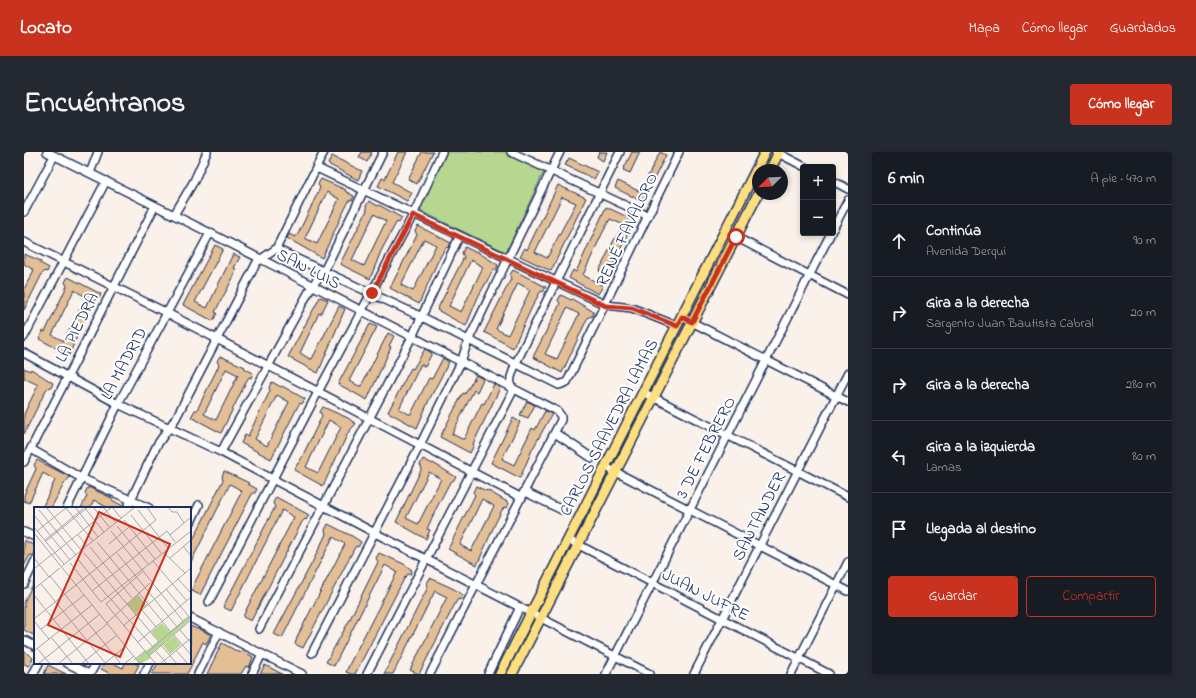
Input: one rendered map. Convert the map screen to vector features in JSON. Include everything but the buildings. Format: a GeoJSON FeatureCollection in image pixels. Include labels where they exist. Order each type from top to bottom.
{"type":"FeatureCollection","features":[{"type":"Feature","properties":{"kind":"main road","name":"CARLOS SAAVEDRA LAMAS"},"geometry":{"type":"LineString","coordinates":[[500,674],[765,152]]}},
{"type":"Feature","properties":{"kind":"main road"},"geometry":{"type":"LineString","coordinates":[[773,164],[778,152]]}},
{"type":"Feature","properties":{"kind":"main road"},"geometry":{"type":"LineString","coordinates":[[512,674],[755,200]]}},
{"type":"Feature","properties":{"kind":"street","name":"SAN LUIS"},"geometry":{"type":"LineString","coordinates":[[47,152],[210,233],[558,411],[561,416],[561,420],[555,433]]}},
{"type":"Feature","properties":{"kind":"street"},"geometry":{"type":"LineString","coordinates":[[90,173],[98,152]]}},
{"type":"Feature","properties":{"kind":"street"},"geometry":{"type":"LineString","coordinates":[[174,215],[194,181],[207,152]]}},
{"type":"Feature","properties":{"kind":"street"},"geometry":{"type":"LineString","coordinates":[[128,507],[157,445],[176,418],[256,262],[276,249],[324,152]]}},
{"type":"Feature","properties":{"kind":"street"},"geometry":{"type":"LineString","coordinates":[[221,452],[312,286],[324,271],[383,152]]}},
{"type":"Feature","properties":{"kind":"street"},"geometry":{"type":"LineString","coordinates":[[209,602],[318,392],[413,215],[442,152]]}},
{"type":"Feature","properties":{"kind":"street"},"geometry":{"type":"LineString","coordinates":[[511,152],[648,216]]}},
{"type":"Feature","properties":{"kind":"street"},"geometry":{"type":"LineString","coordinates":[[312,653],[420,445],[461,362],[468,341],[560,152]]}},
{"type":"Feature","properties":{"kind":"street"},"geometry":{"type":"LineString","coordinates":[[367,674],[471,472],[512,388],[511,377],[515,365],[620,152]]}},
{"type":"Feature","properties":{"kind":"street","name":"RENÉ FAVALORO"},"geometry":{"type":"LineString","coordinates":[[515,365],[559,385],[567,382],[606,306],[678,152]]}},
{"type":"Feature","properties":{"kind":"street"},"geometry":{"type":"LineString","coordinates":[[778,152],[800,164]]}},
{"type":"Feature","properties":{"kind":"street"},"geometry":{"type":"LineString","coordinates":[[24,212],[54,156]]}},
{"type":"Feature","properties":{"kind":"street"},"geometry":{"type":"LineString","coordinates":[[317,168],[364,192],[606,306],[632,308],[677,326]]}},
{"type":"Feature","properties":{"kind":"street"},"geometry":{"type":"LineString","coordinates":[[24,338],[106,181]]}},
{"type":"Feature","properties":{"kind":"street"},"geometry":{"type":"LineString","coordinates":[[836,183],[848,189]]}},
{"type":"Feature","properties":{"kind":"street"},"geometry":{"type":"LineString","coordinates":[[836,223],[848,200]]}},
{"type":"Feature","properties":{"kind":"street","name":"LA PIEDRA"},"geometry":{"type":"LineString","coordinates":[[24,462],[155,206]]}},
{"type":"Feature","properties":{"kind":"street"},"geometry":{"type":"LineString","coordinates":[[724,231],[848,295]]}},
{"type":"Feature","properties":{"kind":"street","name":"LA MADRID"},"geometry":{"type":"LineString","coordinates":[[67,507],[118,404],[210,233]]}},
{"type":"Feature","properties":{"kind":"street","name":"3 DE FEBRERO"},"geometry":{"type":"LineString","coordinates":[[606,674],[829,236]]}},
{"type":"Feature","properties":{"kind":"street"},"geometry":{"type":"LineString","coordinates":[[259,629],[325,506],[412,337],[459,237]]}},
{"type":"Feature","properties":{"kind":"street"},"geometry":{"type":"LineString","coordinates":[[24,242],[167,313],[471,472],[562,510]]}},
{"type":"Feature","properties":{"kind":"street"},"geometry":{"type":"LineString","coordinates":[[276,249],[422,316],[515,365]]}},
{"type":"Feature","properties":{"kind":"street"},"geometry":{"type":"LineString","coordinates":[[682,317],[848,402]]}},
{"type":"Feature","properties":{"kind":"street"},"geometry":{"type":"LineString","coordinates":[[24,354],[118,404],[221,452],[426,560],[650,674]]}},
{"type":"Feature","properties":{"kind":"street","name":"SANTANDER"},"geometry":{"type":"LineString","coordinates":[[694,674],[848,373]]}},
{"type":"Feature","properties":{"kind":"street"},"geometry":{"type":"LineString","coordinates":[[643,392],[848,498]]}},
{"type":"Feature","properties":{"kind":"street"},"geometry":{"type":"LineString","coordinates":[[430,674],[555,433],[592,458]]}},
{"type":"Feature","properties":{"kind":"street"},"geometry":{"type":"LineString","coordinates":[[31,449],[81,478],[147,507]]}},
{"type":"Feature","properties":{"kind":"street"},"geometry":{"type":"LineString","coordinates":[[606,467],[848,591]]}},
{"type":"Feature","properties":{"kind":"street"},"geometry":{"type":"LineString","coordinates":[[191,522],[199,506]]}},
{"type":"Feature","properties":{"kind":"street"},"geometry":{"type":"LineString","coordinates":[[24,532],[34,537]]}},
{"type":"Feature","properties":{"kind":"street","name":"JUAN JUFRE"},"geometry":{"type":"LineString","coordinates":[[569,540],[829,674]]}},
{"type":"Feature","properties":{"kind":"street"},"geometry":{"type":"LineString","coordinates":[[791,674],[848,562]]}},
{"type":"Feature","properties":{"kind":"street"},"geometry":{"type":"LineString","coordinates":[[24,584],[34,563]]}},
{"type":"Feature","properties":{"kind":"street"},"geometry":{"type":"LineString","coordinates":[[488,674],[520,607]]}},
{"type":"Feature","properties":{"kind":"street"},"geometry":{"type":"LineString","coordinates":[[191,618],[302,674]]}},
{"type":"Feature","properties":{"kind":"street"},"geometry":{"type":"LineString","coordinates":[[198,674],[219,632]]}},
{"type":"Feature","properties":{"kind":"street"},"geometry":{"type":"LineString","coordinates":[[24,640],[34,645]]}},
{"type":"Feature","properties":{"kind":"street"},"geometry":{"type":"LineString","coordinates":[[252,674],[262,654]]}},
{"type":"Feature","properties":{"kind":"street"},"geometry":{"type":"LineString","coordinates":[[33,674],[38,664]]}},
{"type":"Feature","properties":{"kind":"street"},"geometry":{"type":"LineString","coordinates":[[69,664],[89,674],[95,664]]}},
{"type":"Feature","properties":{"kind":"street"},"geometry":{"type":"LineString","coordinates":[[144,674],[149,664]]}},
{"type":"Feature","properties":{"kind":"green space"},"geometry":{"type":"Polygon","coordinates":[[[447,152],[505,152],[544,171],[506,252],[419,210],[447,152]]]}},
{"type":"Feature","properties":{"kind":"route"},"geometry":{"type":"LineString","coordinates":[[372,293],[413,215],[606,306],[619,306],[644,311],[677,326],[682,317],[692,322],[736,237]]}}]}
